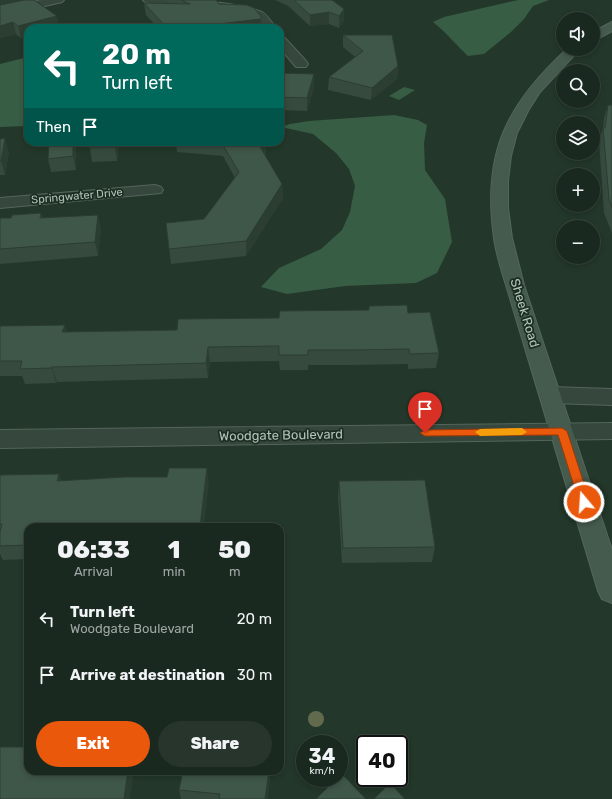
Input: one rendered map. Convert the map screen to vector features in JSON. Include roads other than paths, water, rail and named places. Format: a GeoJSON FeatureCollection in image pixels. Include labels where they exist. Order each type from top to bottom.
{"type":"FeatureCollection","features":[{"type":"Feature","properties":{"kind":"street"},"geometry":{"type":"LineString","coordinates":[[0,12],[58,0]]}},
{"type":"Feature","properties":{"kind":"street"},"geometry":{"type":"LineString","coordinates":[[149,0],[194,1],[232,5],[259,15],[267,24]]}},
{"type":"Feature","properties":{"kind":"street"},"geometry":{"type":"LineString","coordinates":[[600,33],[612,26]]}},
{"type":"Feature","properties":{"kind":"street"},"geometry":{"type":"LineString","coordinates":[[284,45],[301,64]]}},
{"type":"Feature","properties":{"kind":"street","name":"Sheek Road"},"geometry":{"type":"LineString","coordinates":[[566,56],[550,71],[533,91],[514,120],[504,148],[498,176],[499,204],[503,239],[515,285],[612,591]]}},
{"type":"Feature","properties":{"kind":"street","name":"Springwater Drive"},"geometry":{"type":"LineString","coordinates":[[0,203],[155,190]]}},
{"type":"Feature","properties":{"kind":"street"},"geometry":{"type":"LineString","coordinates":[[551,395],[612,397]]}},
{"type":"Feature","properties":{"kind":"street","name":"Woodgate Boulevard"},"geometry":{"type":"LineString","coordinates":[[0,440],[612,431]]}}]}
